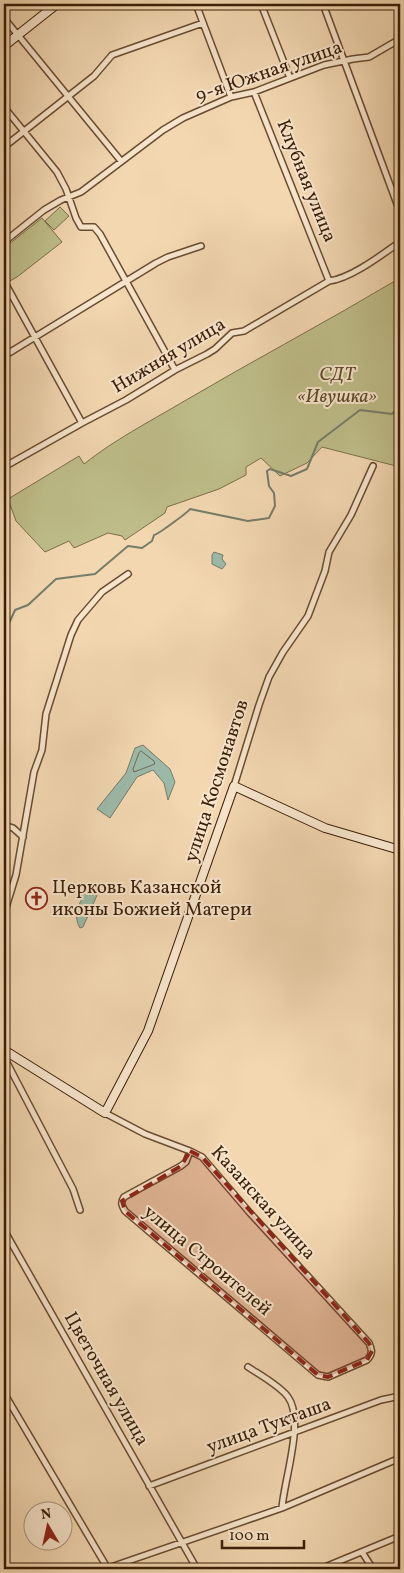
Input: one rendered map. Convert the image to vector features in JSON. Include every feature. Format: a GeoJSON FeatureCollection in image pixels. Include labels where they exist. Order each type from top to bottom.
{"type":"FeatureCollection","features":[{"type":"Feature","properties":{"kind":"street"},"geometry":{"type":"LineString","coordinates":[[4,46],[58,4]]}},
{"type":"Feature","properties":{"kind":"street"},"geometry":{"type":"LineString","coordinates":[[196,4],[231,97]]}},
{"type":"Feature","properties":{"kind":"street"},"geometry":{"type":"LineString","coordinates":[[261,4],[290,78]]}},
{"type":"Feature","properties":{"kind":"street"},"geometry":{"type":"LineString","coordinates":[[323,4],[400,212]]}},
{"type":"Feature","properties":{"kind":"street"},"geometry":{"type":"LineString","coordinates":[[4,18],[121,161]]}},
{"type":"Feature","properties":{"kind":"street"},"geometry":{"type":"LineString","coordinates":[[4,147],[94,76],[112,54],[203,23]]}},
{"type":"Feature","properties":{"kind":"street","name":"9-я Южная улица"},"geometry":{"type":"LineString","coordinates":[[4,242],[53,204],[81,192],[173,123],[231,97],[254,92],[324,65],[369,57],[400,39]]}},
{"type":"Feature","properties":{"kind":"street","name":"Клубная улица"},"geometry":{"type":"LineString","coordinates":[[254,92],[329,281]]}},
{"type":"Feature","properties":{"kind":"street"},"geometry":{"type":"LineString","coordinates":[[4,107],[57,172],[79,225],[81,227],[94,227],[96,230],[175,370]]}},
{"type":"Feature","properties":{"kind":"street","name":"Нижняя улица"},"geometry":{"type":"LineString","coordinates":[[4,467],[214,349],[232,333],[244,330],[329,281],[340,279],[364,266],[400,242]]}},
{"type":"Feature","properties":{"kind":"street"},"geometry":{"type":"LineString","coordinates":[[4,356],[145,269],[168,257],[201,246]]}},
{"type":"Feature","properties":{"kind":"street"},"geometry":{"type":"LineString","coordinates":[[4,281],[82,422]]}},
{"type":"Feature","properties":{"kind":"street","name":"улица Космонавтов"},"geometry":{"type":"LineString","coordinates":[[106,1113],[148,1031],[234,786],[269,677],[283,652],[308,616],[326,571],[329,552],[351,515],[373,466]]}},
{"type":"Feature","properties":{"kind":"street"},"geometry":{"type":"LineString","coordinates":[[4,914],[16,875],[34,772],[42,750],[46,714],[71,635],[78,620],[102,592],[128,574]]}},
{"type":"Feature","properties":{"kind":"street"},"geometry":{"type":"LineString","coordinates":[[234,786],[325,828],[400,850]]}},
{"type":"Feature","properties":{"kind":"street"},"geometry":{"type":"LineString","coordinates":[[4,825],[13,828],[23,837]]}},
{"type":"Feature","properties":{"kind":"street","name":"Казанская улица"},"geometry":{"type":"LineString","coordinates":[[4,1050],[106,1113],[145,1134],[202,1157],[250,1213],[369,1343],[372,1351],[371,1355],[367,1360],[351,1368]]}},
{"type":"Feature","properties":{"kind":"street"},"geometry":{"type":"LineString","coordinates":[[4,1057],[73,1190],[80,1210]]}},
{"type":"Feature","properties":{"kind":"street","name":"улица Строителей"},"geometry":{"type":"LineString","coordinates":[[190,1151],[186,1162],[181,1166],[124,1197],[121,1205],[125,1211],[318,1375],[328,1377],[351,1368]]}},
{"type":"Feature","properties":{"kind":"street","name":"Цветочная улица"},"geometry":{"type":"LineString","coordinates":[[4,1230],[197,1569]]}},
{"type":"Feature","properties":{"kind":"street"},"geometry":{"type":"LineString","coordinates":[[248,1367],[281,1390],[293,1406],[295,1432],[282,1508]]}},
{"type":"Feature","properties":{"kind":"street"},"geometry":{"type":"LineString","coordinates":[[4,1393],[107,1569],[282,1508],[400,1458]]}},
{"type":"Feature","properties":{"kind":"street","name":"улица Тукташа"},"geometry":{"type":"LineString","coordinates":[[149,1486],[381,1400],[400,1396]]}},
{"type":"Feature","properties":{"kind":"street"},"geometry":{"type":"LineString","coordinates":[[320,1569],[400,1536]]}},
{"type":"Feature","properties":{"kind":"street"},"geometry":{"type":"LineString","coordinates":[[362,1552],[372,1569]]}},
{"type":"Feature","properties":{"kind":"highlighted area"},"geometry":{"type":"Polygon","coordinates":[[[190,1151],[202,1157],[369,1343],[372,1351],[367,1360],[328,1377],[318,1375],[125,1211],[122,1201],[181,1166],[190,1151]]]}},
{"type":"Feature","properties":{"kind":"green space"},"geometry":{"type":"Polygon","coordinates":[[[60,207],[69,216],[54,230],[45,221],[60,207]]]}},
{"type":"Feature","properties":{"kind":"green space"},"geometry":{"type":"Polygon","coordinates":[[[42,218],[62,242],[10,281],[4,270],[4,248],[42,218]]]}},
{"type":"Feature","properties":{"kind":"green space","name":"СДТ «Ивушка»"},"geometry":{"type":"Polygon","coordinates":[[[400,278],[400,467],[322,447],[307,463],[280,476],[261,458],[246,467],[246,475],[219,489],[167,507],[165,513],[125,540],[122,536],[108,533],[74,548],[69,541],[45,552],[16,521],[8,499],[79,456],[84,464],[144,424],[400,278]]]}},
{"type":"Feature","properties":{"kind":"water"},"geometry":{"type":"Polygon","coordinates":[[[214,552],[223,555],[222,559],[226,564],[222,569],[212,564],[214,552]]]}},
{"type":"Feature","properties":{"kind":"water"},"geometry":{"type":"Polygon","coordinates":[[[143,745],[170,769],[175,782],[168,800],[164,783],[153,770],[137,777],[110,818],[97,809],[126,773],[135,748],[143,745]]]}},
{"type":"Feature","properties":{"kind":"water"},"geometry":{"type":"Polygon","coordinates":[[[81,883],[95,884],[98,888],[98,893],[83,927],[80,928],[77,917],[82,899],[81,883]]]}},
{"type":"Feature","properties":{"kind":"waterway"},"geometry":{"type":"LineString","coordinates":[[4,631],[15,610],[28,605],[56,579],[95,574],[128,546],[142,548],[152,541],[154,535],[172,524],[190,509],[248,521],[269,518],[275,506],[274,493],[269,486],[267,471],[270,469],[291,476],[307,469],[318,442],[360,410],[392,414],[400,405]]}},
{"type":"Feature","properties":{"kind":"place","name":"Церковь Казанской иконы Божией Матери"},"geometry":{"type":"Point","coordinates":[36,899]}}]}
